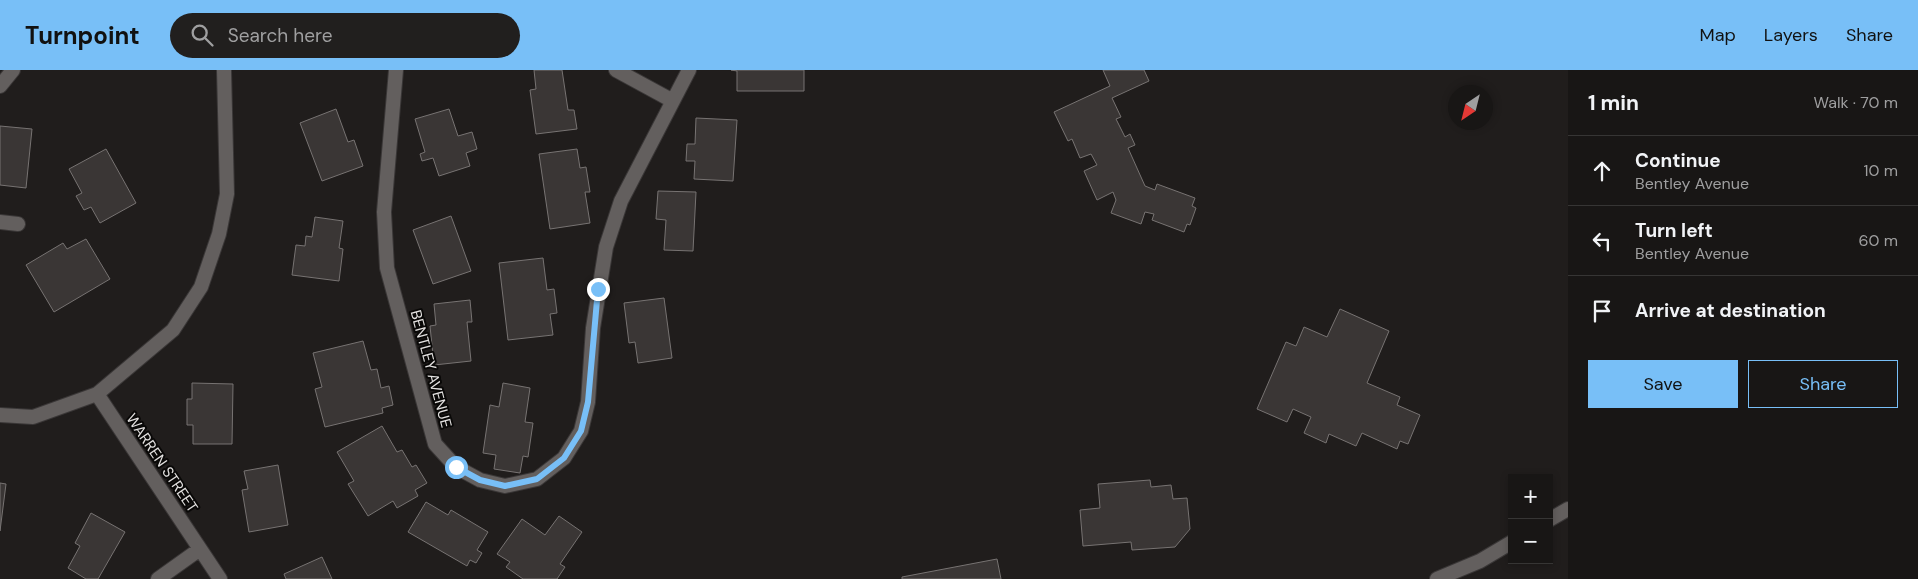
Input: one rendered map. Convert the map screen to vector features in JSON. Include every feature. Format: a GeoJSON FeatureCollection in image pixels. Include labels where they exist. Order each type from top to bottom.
{"type":"FeatureCollection","features":[{"type":"Feature","properties":{"kind":"street"},"geometry":{"type":"LineString","coordinates":[[0,86],[13,70]]}},
{"type":"Feature","properties":{"kind":"street"},"geometry":{"type":"LineString","coordinates":[[0,416],[33,418],[97,394],[173,330],[201,287],[219,234],[227,194],[224,70]]}},
{"type":"Feature","properties":{"kind":"street","name":"BENTLEY AVENUE"},"geometry":{"type":"LineString","coordinates":[[396,70],[384,212],[387,268],[435,444],[456,467],[480,480],[505,486],[537,479],[564,458],[581,431],[588,402],[593,328],[606,247],[621,201],[689,70]]}},
{"type":"Feature","properties":{"kind":"street"},"geometry":{"type":"LineString","coordinates":[[616,70],[673,101]]}},
{"type":"Feature","properties":{"kind":"street"},"geometry":{"type":"LineString","coordinates":[[0,222],[18,224]]}},
{"type":"Feature","properties":{"kind":"street","name":"WARREN STREET"},"geometry":{"type":"LineString","coordinates":[[97,394],[220,579]]}},
{"type":"Feature","properties":{"kind":"street"},"geometry":{"type":"LineString","coordinates":[[1551,519],[1568,509]]}},
{"type":"Feature","properties":{"kind":"street"},"geometry":{"type":"LineString","coordinates":[[1437,579],[1480,561],[1508,544]]}},
{"type":"Feature","properties":{"kind":"street"},"geometry":{"type":"LineString","coordinates":[[158,579],[200,549]]}},
{"type":"Feature","properties":{"kind":"building"},"geometry":{"type":"Polygon","coordinates":[[[534,70],[562,70],[568,110],[574,110],[577,129],[536,134],[530,90],[536,89],[534,70]]]}},
{"type":"Feature","properties":{"kind":"building"},"geometry":{"type":"Polygon","coordinates":[[[731,70],[804,70],[804,91],[737,91],[737,71],[731,70]]]}},
{"type":"Feature","properties":{"kind":"building"},"geometry":{"type":"Polygon","coordinates":[[[1103,70],[1144,70],[1149,81],[1112,98],[1121,117],[1116,119],[1125,137],[1130,134],[1135,145],[1128,148],[1145,186],[1155,190],[1157,184],[1195,198],[1192,206],[1196,208],[1190,225],[1187,224],[1184,232],[1152,220],[1154,214],[1145,212],[1141,224],[1111,213],[1116,200],[1113,192],[1097,200],[1084,171],[1097,165],[1091,154],[1080,158],[1072,139],[1068,141],[1054,112],[1110,86],[1103,70]]]}},
{"type":"Feature","properties":{"kind":"building"},"geometry":{"type":"Polygon","coordinates":[[[336,109],[348,142],[354,140],[363,166],[322,181],[300,123],[336,109]]]}},
{"type":"Feature","properties":{"kind":"building"},"geometry":{"type":"Polygon","coordinates":[[[449,109],[458,136],[472,132],[477,149],[466,153],[470,166],[439,176],[433,158],[422,161],[420,154],[425,152],[415,119],[449,109]]]}},
{"type":"Feature","properties":{"kind":"building"},"geometry":{"type":"Polygon","coordinates":[[[696,118],[737,120],[733,181],[694,179],[695,161],[686,161],[687,144],[695,144],[696,118]]]}},
{"type":"Feature","properties":{"kind":"building"},"geometry":{"type":"Polygon","coordinates":[[[0,126],[32,129],[26,188],[0,185],[0,126]]]}},
{"type":"Feature","properties":{"kind":"building"},"geometry":{"type":"Polygon","coordinates":[[[106,149],[136,203],[100,223],[91,207],[84,210],[76,196],[82,193],[69,169],[106,149]]]}},
{"type":"Feature","properties":{"kind":"building"},"geometry":{"type":"Polygon","coordinates":[[[577,149],[580,168],[586,167],[590,192],[585,192],[590,223],[550,229],[539,154],[577,149]]]}},
{"type":"Feature","properties":{"kind":"building"},"geometry":{"type":"Polygon","coordinates":[[[658,191],[696,192],[693,251],[664,250],[666,220],[656,219],[658,191]]]}},
{"type":"Feature","properties":{"kind":"building"},"geometry":{"type":"Polygon","coordinates":[[[451,216],[471,271],[433,284],[413,230],[451,216]]]}},
{"type":"Feature","properties":{"kind":"building"},"geometry":{"type":"Polygon","coordinates":[[[315,217],[343,221],[339,248],[343,249],[339,281],[292,275],[296,245],[305,246],[306,236],[312,237],[315,217]]]}},
{"type":"Feature","properties":{"kind":"building"},"geometry":{"type":"Polygon","coordinates":[[[86,239],[110,279],[54,312],[26,265],[63,243],[67,249],[86,239]]]}},
{"type":"Feature","properties":{"kind":"building"},"geometry":{"type":"Polygon","coordinates":[[[543,258],[547,290],[554,289],[557,313],[550,314],[553,335],[508,340],[499,263],[543,258]]]}},
{"type":"Feature","properties":{"kind":"building"},"geometry":{"type":"Polygon","coordinates":[[[664,298],[672,358],[638,363],[635,342],[629,343],[624,303],[664,298]]]}},
{"type":"Feature","properties":{"kind":"building"},"geometry":{"type":"Polygon","coordinates":[[[470,300],[472,322],[467,322],[471,361],[434,365],[430,326],[436,325],[434,304],[470,300]]]}},
{"type":"Feature","properties":{"kind":"building"},"geometry":{"type":"Polygon","coordinates":[[[1340,309],[1389,331],[1367,383],[1400,397],[1397,405],[1420,415],[1408,444],[1400,441],[1397,449],[1362,433],[1356,446],[1329,434],[1326,443],[1304,433],[1311,417],[1293,409],[1287,422],[1257,409],[1286,342],[1296,346],[1304,327],[1327,337],[1340,309]]]}},
{"type":"Feature","properties":{"kind":"building"},"geometry":{"type":"Polygon","coordinates":[[[363,341],[371,370],[377,369],[381,388],[389,386],[393,405],[382,408],[383,413],[325,427],[315,389],[322,387],[313,353],[363,341]]]}},
{"type":"Feature","properties":{"kind":"building"},"geometry":{"type":"Polygon","coordinates":[[[192,383],[233,384],[232,444],[193,444],[193,425],[187,425],[187,399],[192,399],[192,383]]]}},
{"type":"Feature","properties":{"kind":"building"},"geometry":{"type":"Polygon","coordinates":[[[503,383],[530,388],[525,422],[533,423],[528,457],[523,456],[520,473],[494,469],[496,455],[483,453],[490,405],[499,407],[503,383]]]}},
{"type":"Feature","properties":{"kind":"building"},"geometry":{"type":"Polygon","coordinates":[[[382,426],[397,452],[402,450],[412,467],[416,465],[427,483],[415,490],[418,496],[397,508],[393,501],[368,516],[348,484],[354,481],[337,452],[382,426]]]}},
{"type":"Feature","properties":{"kind":"building"},"geometry":{"type":"Polygon","coordinates":[[[278,465],[288,525],[249,532],[242,490],[248,489],[244,471],[278,465]]]}},
{"type":"Feature","properties":{"kind":"building"},"geometry":{"type":"Polygon","coordinates":[[[1150,480],[1151,487],[1171,485],[1173,499],[1187,498],[1190,529],[1175,547],[1132,550],[1131,542],[1083,546],[1080,510],[1100,508],[1098,484],[1150,480]]]}},
{"type":"Feature","properties":{"kind":"building"},"geometry":{"type":"Polygon","coordinates":[[[0,483],[6,484],[0,531],[0,483]]]}},
{"type":"Feature","properties":{"kind":"building"},"geometry":{"type":"Polygon","coordinates":[[[426,502],[448,515],[451,510],[488,532],[477,550],[482,553],[476,563],[470,560],[467,566],[408,532],[426,502]]]}},
{"type":"Feature","properties":{"kind":"building"},"geometry":{"type":"Polygon","coordinates":[[[91,513],[125,532],[98,579],[86,579],[68,568],[80,546],[75,543],[91,513]]]}},
{"type":"Feature","properties":{"kind":"building"},"geometry":{"type":"Polygon","coordinates":[[[559,516],[582,532],[560,564],[565,567],[557,579],[523,579],[506,567],[510,562],[497,554],[522,519],[545,535],[559,516]]]}},
{"type":"Feature","properties":{"kind":"building"},"geometry":{"type":"Polygon","coordinates":[[[322,557],[332,579],[286,579],[284,574],[322,557]]]}},
{"type":"Feature","properties":{"kind":"building"},"geometry":{"type":"Polygon","coordinates":[[[997,559],[1001,579],[902,579],[902,577],[997,559]]]}},
{"type":"Feature","properties":{"kind":"route"},"geometry":{"type":"LineString","coordinates":[[456,467],[480,480],[505,486],[537,479],[564,458],[581,431],[588,402],[593,328],[598,289]]}}]}
